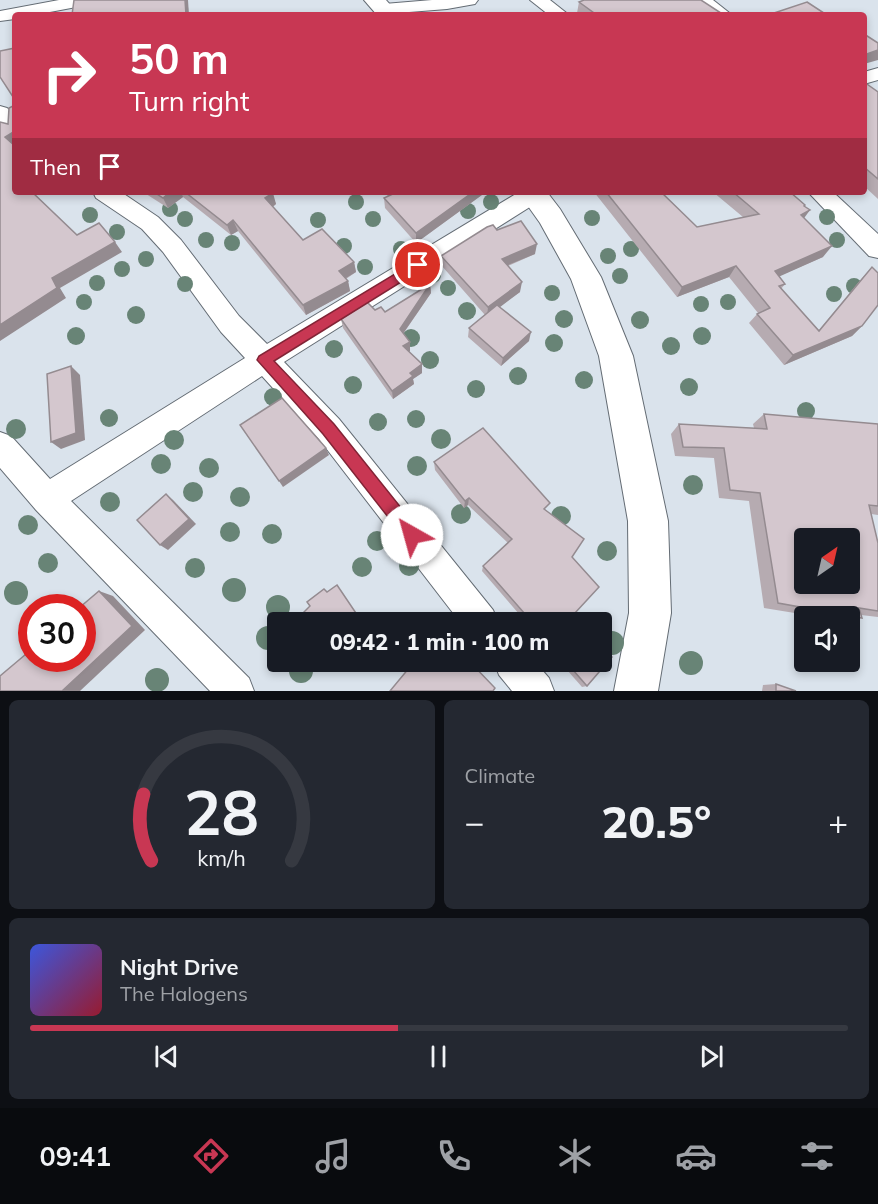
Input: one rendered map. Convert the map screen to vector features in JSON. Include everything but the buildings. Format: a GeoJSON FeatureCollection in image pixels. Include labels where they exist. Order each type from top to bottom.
{"type":"FeatureCollection","features":[{"type":"Feature","properties":{"kind":"street"},"geometry":{"type":"LineString","coordinates":[[0,16],[24,6],[87,0]]}},
{"type":"Feature","properties":{"kind":"street"},"geometry":{"type":"LineString","coordinates":[[382,8],[447,4],[469,0]]}},
{"type":"Feature","properties":{"kind":"street"},"geometry":{"type":"LineString","coordinates":[[539,0],[556,12]]}},
{"type":"Feature","properties":{"kind":"street"},"geometry":{"type":"LineString","coordinates":[[702,0],[719,12]]}},
{"type":"Feature","properties":{"kind":"street"},"geometry":{"type":"LineString","coordinates":[[0,113],[12,123]]}},
{"type":"Feature","properties":{"kind":"street"},"geometry":{"type":"LineString","coordinates":[[108,195],[150,223],[172,246],[230,324],[329,429],[474,612]]}},
{"type":"Feature","properties":{"kind":"street"},"geometry":{"type":"LineString","coordinates":[[47,499],[264,360],[530,195]]}},
{"type":"Feature","properties":{"kind":"street"},"geometry":{"type":"LineString","coordinates":[[534,195],[550,216],[586,277],[616,356],[648,521],[650,613],[636,691]]}},
{"type":"Feature","properties":{"kind":"street"},"geometry":{"type":"LineString","coordinates":[[822,195],[878,249]]}},
{"type":"Feature","properties":{"kind":"street"},"geometry":{"type":"LineString","coordinates":[[0,446],[47,499],[236,691]]}},
{"type":"Feature","properties":{"kind":"street"},"geometry":{"type":"LineString","coordinates":[[520,672],[536,691]]}},
{"type":"Feature","properties":{"kind":"route"},"geometry":{"type":"LineString","coordinates":[[412,535],[329,429],[264,360],[418,265]]}}]}
